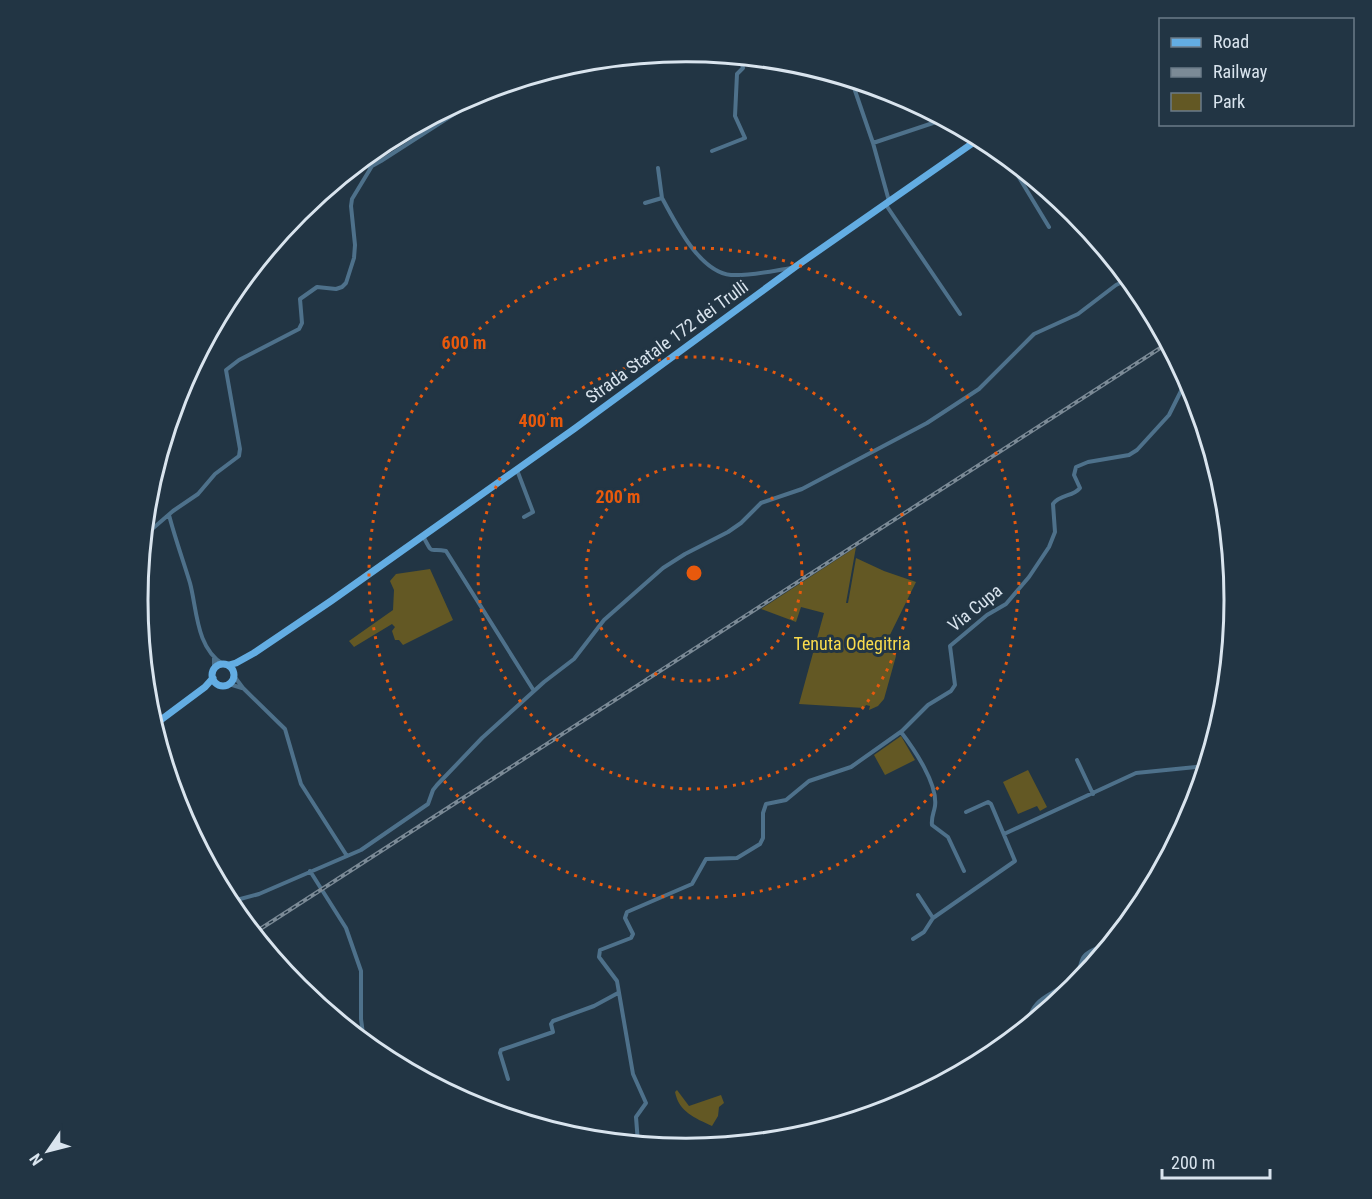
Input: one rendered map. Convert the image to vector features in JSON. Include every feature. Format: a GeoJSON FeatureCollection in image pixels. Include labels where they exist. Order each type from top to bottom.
{"type":"FeatureCollection","features":[{"type":"Feature","properties":{"kind":"main road","name":"Strada Statale 172 dei Trulli"},"geometry":{"type":"LineString","coordinates":[[214,668],[236,663],[254,653],[331,601],[795,267],[972,144]]}},
{"type":"Feature","properties":{"kind":"main road","name":"Strada Statale 172 dei Trulli"},"geometry":{"type":"LineString","coordinates":[[229,684],[234,674],[254,653]]}},
{"type":"Feature","properties":{"kind":"main road"},"geometry":{"type":"LineString","coordinates":[[226,664],[234,674]]}},
{"type":"Feature","properties":{"kind":"main road"},"geometry":{"type":"LineString","coordinates":[[214,668],[215,681]]}},
{"type":"Feature","properties":{"kind":"main road"},"geometry":{"type":"LineString","coordinates":[[215,681],[222,686],[229,684]]}},
{"type":"Feature","properties":{"kind":"main road"},"geometry":{"type":"LineString","coordinates":[[162,719],[215,681]]}},
{"type":"Feature","properties":{"kind":"street"},"geometry":{"type":"LineString","coordinates":[[712,151],[745,138],[735,116],[737,74],[743,68],[742,65]]}},
{"type":"Feature","properties":{"kind":"street"},"geometry":{"type":"LineString","coordinates":[[854,89],[873,143],[887,203],[960,314]]}},
{"type":"Feature","properties":{"kind":"street"},"geometry":{"type":"LineString","coordinates":[[367,166],[372,166],[406,147],[450,116]]}},
{"type":"Feature","properties":{"kind":"street"},"geometry":{"type":"LineString","coordinates":[[873,143],[934,123]]}},
{"type":"Feature","properties":{"kind":"street"},"geometry":{"type":"LineString","coordinates":[[153,528],[198,494],[214,474],[239,456],[240,449],[225,370],[239,360],[300,329],[302,323],[300,299],[308,292],[317,287],[336,289],[346,283],[354,258],[355,245],[351,206],[355,193],[372,166]]}},
{"type":"Feature","properties":{"kind":"street"},"geometry":{"type":"LineString","coordinates":[[658,168],[662,198],[691,248],[712,267],[729,275],[795,267]]}},
{"type":"Feature","properties":{"kind":"street"},"geometry":{"type":"LineString","coordinates":[[1019,177],[1049,227]]}},
{"type":"Feature","properties":{"kind":"street"},"geometry":{"type":"LineString","coordinates":[[645,203],[662,198]]}},
{"type":"Feature","properties":{"kind":"street"},"geometry":{"type":"LineString","coordinates":[[240,899],[259,894],[347,856],[370,844],[428,804],[437,785],[482,738],[574,659],[604,620],[663,568],[728,532],[741,523],[761,503],[802,489],[927,423],[979,389],[1034,334],[1078,314],[1121,283]]}},
{"type":"Feature","properties":{"kind":"street","name":"Via Cupa"},"geometry":{"type":"LineString","coordinates":[[618,993],[617,981],[599,957],[600,950],[631,938],[633,933],[625,918],[627,912],[692,884],[706,859],[737,858],[760,844],[763,838],[766,804],[786,800],[808,781],[851,767],[901,732],[928,705],[954,688],[950,646],[987,615],[1006,604],[1029,578],[1049,547],[1055,532],[1053,504],[1080,488],[1074,474],[1076,467],[1088,462],[1129,455],[1137,450],[1169,415],[1181,390]]}},
{"type":"Feature","properties":{"kind":"street"},"geometry":{"type":"LineString","coordinates":[[516,470],[533,512],[524,517]]}},
{"type":"Feature","properties":{"kind":"street"},"geometry":{"type":"LineString","coordinates":[[169,515],[191,587],[199,630],[211,651],[215,662],[214,668]]}},
{"type":"Feature","properties":{"kind":"street"},"geometry":{"type":"LineString","coordinates":[[423,536],[432,551],[443,550],[451,558],[534,691]]}},
{"type":"Feature","properties":{"kind":"street"},"geometry":{"type":"LineString","coordinates":[[211,651],[226,664]]}},
{"type":"Feature","properties":{"kind":"street"},"geometry":{"type":"LineString","coordinates":[[234,674],[243,688],[286,730],[301,784],[347,856]]}},
{"type":"Feature","properties":{"kind":"street"},"geometry":{"type":"LineString","coordinates":[[229,684],[243,688]]}},
{"type":"Feature","properties":{"kind":"street"},"geometry":{"type":"LineString","coordinates":[[901,732],[929,775],[935,804],[931,816],[932,825],[948,837],[964,871]]}},
{"type":"Feature","properties":{"kind":"street"},"geometry":{"type":"LineString","coordinates":[[1077,760],[1093,794]]}},
{"type":"Feature","properties":{"kind":"street"},"geometry":{"type":"LineString","coordinates":[[1004,834],[1136,773],[1197,766]]}},
{"type":"Feature","properties":{"kind":"street"},"geometry":{"type":"LineString","coordinates":[[913,939],[924,932],[933,918],[1014,862],[1015,859],[990,802],[966,812]]}},
{"type":"Feature","properties":{"kind":"street"},"geometry":{"type":"LineString","coordinates":[[310,871],[346,928],[361,970],[362,1029]]}},
{"type":"Feature","properties":{"kind":"street"},"geometry":{"type":"LineString","coordinates":[[918,894],[933,918]]}},
{"type":"Feature","properties":{"kind":"street"},"geometry":{"type":"LineString","coordinates":[[1082,962],[1086,954],[1093,951]]}},
{"type":"Feature","properties":{"kind":"street"},"geometry":{"type":"LineString","coordinates":[[1029,1013],[1038,1001],[1054,992]]}},
{"type":"Feature","properties":{"kind":"street"},"geometry":{"type":"LineString","coordinates":[[508,1078],[501,1050],[553,1032],[551,1024],[553,1021],[594,1006],[618,993],[633,1074],[646,1103],[636,1117],[637,1135]]}},
{"type":"Feature","properties":{"kind":"green space","name":"Tenuta Odegitria"},"geometry":{"type":"Polygon","coordinates":[[[856,547],[846,603],[848,603],[856,558],[916,582],[883,649],[883,652],[895,653],[896,656],[884,699],[878,706],[869,710],[870,706],[866,705],[864,708],[799,704],[824,613],[801,607],[796,622],[761,609],[856,547]]]}},
{"type":"Feature","properties":{"kind":"green space"},"geometry":{"type":"Polygon","coordinates":[[[430,569],[453,620],[403,645],[399,640],[395,640],[392,631],[395,627],[392,624],[354,647],[349,641],[393,610],[394,590],[390,581],[396,574],[430,569]]]}},
{"type":"Feature","properties":{"kind":"green space"},"geometry":{"type":"Polygon","coordinates":[[[901,736],[915,760],[885,775],[874,755],[901,736]]]}},
{"type":"Feature","properties":{"kind":"green space"},"geometry":{"type":"Polygon","coordinates":[[[1028,770],[1047,807],[1040,811],[1037,806],[1018,814],[1003,782],[1028,770]]]}},
{"type":"Feature","properties":{"kind":"green space"},"geometry":{"type":"Polygon","coordinates":[[[677,1090],[689,1106],[721,1095],[724,1103],[719,1107],[718,1116],[712,1126],[694,1117],[680,1105],[675,1092],[677,1090]]]}},
{"type":"Feature","properties":{"kind":"railway"},"geometry":{"type":"LineString","coordinates":[[261,929],[1161,347]]}}]}
